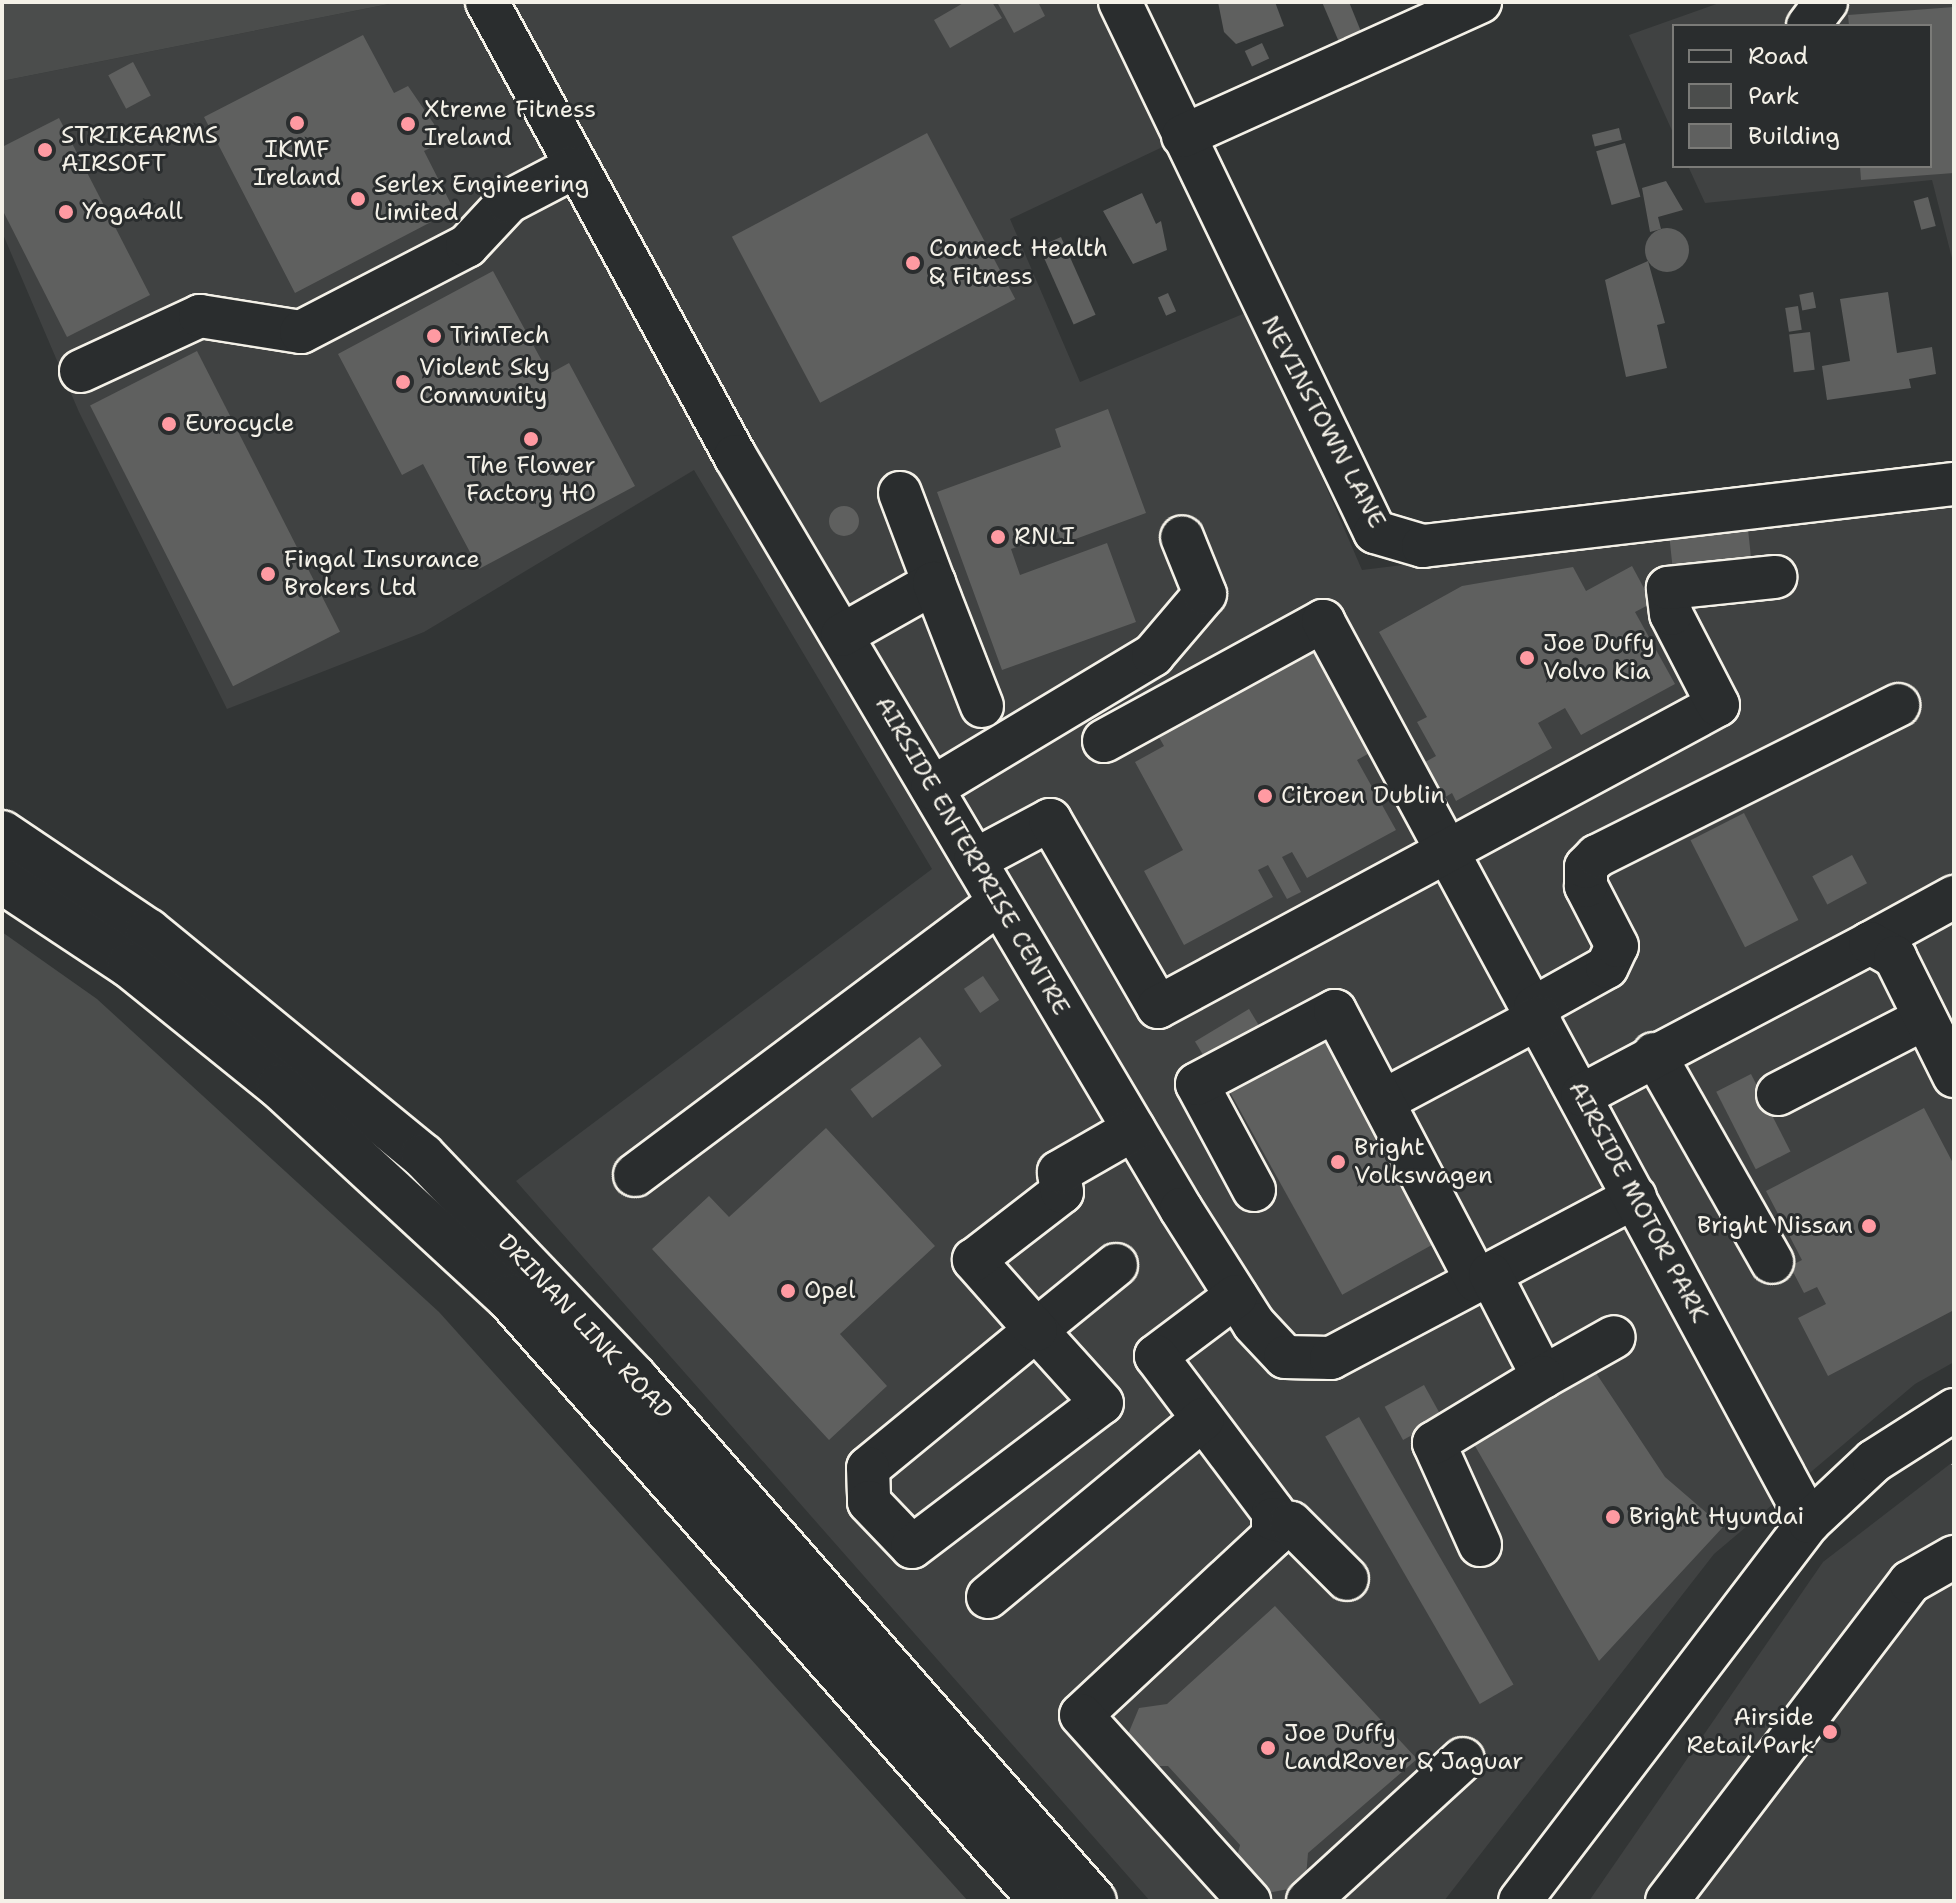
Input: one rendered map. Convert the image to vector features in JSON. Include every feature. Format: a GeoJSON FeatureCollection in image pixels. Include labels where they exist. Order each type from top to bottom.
{"type":"FeatureCollection","features":[{"type":"Feature","properties":{"kind":"main road","name":"DRINAN LINK ROAD"},"geometry":{"type":"LineString","coordinates":[[2,833],[148,931],[423,1156],[644,1388],[1094,1901]]}},
{"type":"Feature","properties":{"kind":"main road","name":"DRINAN LINK ROAD"},"geometry":{"type":"LineString","coordinates":[[2,881],[129,965],[279,1086],[508,1297],[1042,1901]]}},
{"type":"Feature","properties":{"kind":"street","name":"AIRSIDE ENTERPRISE CENTRE"},"geometry":{"type":"LineString","coordinates":[[487,2],[573,168],[999,903],[1236,1296],[1285,1357],[1331,1358],[1635,1197]]}},
{"type":"Feature","properties":{"kind":"street","name":"NEVINSTOWN LANE"},"geometry":{"type":"LineString","coordinates":[[1120,2],[1375,532],[1396,543],[1423,546],[1954,484]]}},
{"type":"Feature","properties":{"kind":"street"},"geometry":{"type":"LineString","coordinates":[[1183,136],[1480,2]]}},
{"type":"Feature","properties":{"kind":"street"},"geometry":{"type":"LineString","coordinates":[[1810,24],[1826,2]]}},
{"type":"Feature","properties":{"kind":"street"},"geometry":{"type":"LineString","coordinates":[[81,371],[200,316],[301,332],[467,246],[503,206],[573,168]]}},
{"type":"Feature","properties":{"kind":"street"},"geometry":{"type":"LineString","coordinates":[[900,493],[982,706]]}},
{"type":"Feature","properties":{"kind":"street"},"geometry":{"type":"LineString","coordinates":[[932,788],[1153,655],[1205,594],[1182,537]]}},
{"type":"Feature","properties":{"kind":"street"},"geometry":{"type":"LineString","coordinates":[[975,860],[1050,820],[1158,1007],[1459,866],[1718,705],[1671,614],[1668,588],[1775,577]]}},
{"type":"Feature","properties":{"kind":"street"},"geometry":{"type":"LineString","coordinates":[[842,635],[934,583]]}},
{"type":"Feature","properties":{"kind":"street","name":"AIRSIDE MOTOR PARK"},"geometry":{"type":"LineString","coordinates":[[1104,741],[1323,621],[1459,866],[1809,1522]]}},
{"type":"Feature","properties":{"kind":"street"},"geometry":{"type":"LineString","coordinates":[[1383,1101],[1537,1012],[1607,967],[1617,946],[1586,886],[1586,867],[1597,856],[1898,705]]}},
{"type":"Feature","properties":{"kind":"street"},"geometry":{"type":"LineString","coordinates":[[1582,1095],[1954,897]]}},
{"type":"Feature","properties":{"kind":"street"},"geometry":{"type":"LineString","coordinates":[[635,1175],[999,903]]}},
{"type":"Feature","properties":{"kind":"street"},"geometry":{"type":"LineString","coordinates":[[1870,943],[1895,957],[1954,1076]]}},
{"type":"Feature","properties":{"kind":"street"},"geometry":{"type":"LineString","coordinates":[[1254,1190],[1197,1084],[1335,1011],[1383,1101],[1543,1377]]}},
{"type":"Feature","properties":{"kind":"street"},"geometry":{"type":"LineString","coordinates":[[1778,1094],[1925,1018]]}},
{"type":"Feature","properties":{"kind":"street"},"geometry":{"type":"LineString","coordinates":[[1654,1054],[1772,1262]]}},
{"type":"Feature","properties":{"kind":"street"},"geometry":{"type":"LineString","coordinates":[[1116,1265],[1036,1330],[868,1468],[869,1502],[912,1547],[1102,1403],[1036,1330],[974,1260],[1062,1192],[1059,1172],[1134,1129]]}},
{"type":"Feature","properties":{"kind":"street"},"geometry":{"type":"LineString","coordinates":[[1236,1296],[1156,1356],[1273,1519],[1273,1536],[1081,1715],[1249,1901]]}},
{"type":"Feature","properties":{"kind":"street"},"geometry":{"type":"LineString","coordinates":[[1480,1545],[1434,1443],[1614,1337]]}},
{"type":"Feature","properties":{"kind":"street"},"geometry":{"type":"LineString","coordinates":[[1520,1901],[1809,1522],[1874,1461],[1954,1410]]}},
{"type":"Feature","properties":{"kind":"street"},"geometry":{"type":"LineString","coordinates":[[988,1597],[1203,1419]]}},
{"type":"Feature","properties":{"kind":"street"},"geometry":{"type":"LineString","coordinates":[[1273,1519],[1291,1523],[1347,1579]]}},
{"type":"Feature","properties":{"kind":"street"},"geometry":{"type":"LineString","coordinates":[[1667,1901],[1910,1582],[1954,1557]]}},
{"type":"Feature","properties":{"kind":"street"},"geometry":{"type":"LineString","coordinates":[[1308,1901],[1463,1759]]}},
{"type":"Feature","properties":{"kind":"shaded area","name":"Airside Retail Park"},"geometry":{"type":"Polygon","coordinates":[[[399,2],[1106,2],[1171,143],[1010,219],[1080,382],[1250,311],[1362,570],[1954,498],[1954,1362],[1915,1384],[1714,1554],[1444,1901],[1150,1901],[516,1181],[932,869],[694,470],[424,632],[227,709],[79,412],[2,232],[2,81],[399,2]]]}},
{"type":"Feature","properties":{"kind":"shaded area"},"geometry":{"type":"Polygon","coordinates":[[[1722,2],[1954,2],[1954,266],[1932,180],[1705,203],[1689,168],[1932,168],[1932,24],[1672,24],[1672,131],[1629,35],[1722,2]]]}},
{"type":"Feature","properties":{"kind":"shaded area","name":"Airside Retail Park"},"geometry":{"type":"Polygon","coordinates":[[[1954,1461],[1954,1901],[1589,1901],[1823,1562],[1954,1461]]]}},
{"type":"Feature","properties":{"kind":"green space"},"geometry":{"type":"Polygon","coordinates":[[[2,2],[399,2],[2,81],[2,2]]]}},
{"type":"Feature","properties":{"kind":"green space"},"geometry":{"type":"Polygon","coordinates":[[[2,932],[97,999],[439,1312],[968,1901],[2,1901],[2,932]]]}},
{"type":"Feature","properties":{"kind":"building"},"geometry":{"type":"Polygon","coordinates":[[[965,2],[992,2],[1002,18],[950,48],[934,20],[965,2]]]}},
{"type":"Feature","properties":{"kind":"building"},"geometry":{"type":"Polygon","coordinates":[[[997,2],[1038,2],[1045,16],[1014,33],[997,2]]]}},
{"type":"Feature","properties":{"kind":"building"},"geometry":{"type":"Polygon","coordinates":[[[1218,2],[1275,2],[1284,26],[1236,44],[1224,32],[1218,2]]]}},
{"type":"Feature","properties":{"kind":"building"},"geometry":{"type":"Polygon","coordinates":[[[1322,2],[1349,2],[1362,34],[1339,42],[1322,2]]]}},
{"type":"Feature","properties":{"kind":"building"},"geometry":{"type":"Polygon","coordinates":[[[1954,7],[1954,173],[1861,180],[1860,168],[1932,168],[1932,24],[1849,24],[1848,15],[1954,7]]]}},
{"type":"Feature","properties":{"kind":"building"},"geometry":{"type":"Polygon","coordinates":[[[363,35],[394,93],[408,86],[434,124],[438,144],[424,151],[454,210],[295,293],[204,117],[363,35]]]}},
{"type":"Feature","properties":{"kind":"building"},"geometry":{"type":"Polygon","coordinates":[[[1262,43],[1269,58],[1252,66],[1245,51],[1262,43]]]}},
{"type":"Feature","properties":{"kind":"building"},"geometry":{"type":"Polygon","coordinates":[[[133,62],[151,96],[126,109],[108,75],[133,62]]]}},
{"type":"Feature","properties":{"kind":"building"},"geometry":{"type":"Polygon","coordinates":[[[59,118],[150,295],[67,337],[2,209],[2,147],[59,118]]]}},
{"type":"Feature","properties":{"kind":"building"},"geometry":{"type":"Polygon","coordinates":[[[1619,128],[1622,140],[1595,146],[1592,135],[1619,128]]]}},
{"type":"Feature","properties":{"kind":"building"},"geometry":{"type":"Polygon","coordinates":[[[927,133],[1015,299],[820,403],[732,237],[927,133]]]}},
{"type":"Feature","properties":{"kind":"building"},"geometry":{"type":"Polygon","coordinates":[[[1625,143],[1640,197],[1612,205],[1596,151],[1625,143]]]}},
{"type":"Feature","properties":{"kind":"building"},"geometry":{"type":"Polygon","coordinates":[[[1666,181],[1683,210],[1658,217],[1661,229],[1650,232],[1642,188],[1666,181]]]}},
{"type":"Feature","properties":{"kind":"building"},"geometry":{"type":"Polygon","coordinates":[[[1142,193],[1156,224],[1161,221],[1167,250],[1133,264],[1103,211],[1142,193]]]}},
{"type":"Feature","properties":{"kind":"building"},"geometry":{"type":"Polygon","coordinates":[[[1928,197],[1936,226],[1921,230],[1914,201],[1928,197]]]}},
{"type":"Feature","properties":{"kind":"building"},"geometry":{"type":"Polygon","coordinates":[[[1667,228],[1683,234],[1689,250],[1683,266],[1667,272],[1651,266],[1645,250],[1651,234],[1667,228]]]}},
{"type":"Feature","properties":{"kind":"building"},"geometry":{"type":"Polygon","coordinates":[[[1061,237],[1096,315],[1074,324],[1039,247],[1061,237]]]}},
{"type":"Feature","properties":{"kind":"building"},"geometry":{"type":"Polygon","coordinates":[[[1648,261],[1665,323],[1657,325],[1667,368],[1626,377],[1605,280],[1648,261]]]}},
{"type":"Feature","properties":{"kind":"building"},"geometry":{"type":"Polygon","coordinates":[[[493,271],[549,374],[569,363],[635,486],[479,569],[423,464],[402,475],[338,354],[493,271]]]}},
{"type":"Feature","properties":{"kind":"building"},"geometry":{"type":"Polygon","coordinates":[[[1813,292],[1816,308],[1802,310],[1799,295],[1813,292]]]}},
{"type":"Feature","properties":{"kind":"building"},"geometry":{"type":"Polygon","coordinates":[[[1888,292],[1897,353],[1932,347],[1936,374],[1909,379],[1911,388],[1827,400],[1822,366],[1850,361],[1840,299],[1888,292]]]}},
{"type":"Feature","properties":{"kind":"building"},"geometry":{"type":"Polygon","coordinates":[[[1168,293],[1176,311],[1166,316],[1158,297],[1168,293]]]}},
{"type":"Feature","properties":{"kind":"building"},"geometry":{"type":"Polygon","coordinates":[[[1798,306],[1802,330],[1789,332],[1785,308],[1798,306]]]}},
{"type":"Feature","properties":{"kind":"building"},"geometry":{"type":"Polygon","coordinates":[[[1810,332],[1815,370],[1794,372],[1789,335],[1810,332]]]}},
{"type":"Feature","properties":{"kind":"building"},"geometry":{"type":"Polygon","coordinates":[[[197,351],[340,632],[233,686],[90,405],[197,351]]]}},
{"type":"Feature","properties":{"kind":"building","name":"RNLI"},"geometry":{"type":"Polygon","coordinates":[[[1108,409],[1146,513],[1062,544],[1058,532],[1011,549],[1020,575],[1107,543],[1136,622],[1002,670],[937,492],[1061,447],[1055,429],[1108,409]]]}},
{"type":"Feature","properties":{"kind":"building"},"geometry":{"type":"Polygon","coordinates":[[[844,506],[854,511],[859,521],[854,531],[844,536],[834,531],[829,521],[834,511],[844,506]]]}},
{"type":"Feature","properties":{"kind":"building"},"geometry":{"type":"Polygon","coordinates":[[[1748,529],[1752,565],[1673,573],[1669,537],[1748,529]]]}},
{"type":"Feature","properties":{"kind":"building","name":"Joe Duffy Volvo Kia"},"geometry":{"type":"Polygon","coordinates":[[[1632,566],[1652,603],[1635,612],[1675,684],[1581,735],[1565,708],[1538,723],[1552,748],[1456,801],[1452,793],[1437,802],[1418,766],[1436,756],[1417,722],[1427,717],[1379,632],[1462,586],[1573,567],[1586,591],[1632,566]]]}},
{"type":"Feature","properties":{"kind":"building","name":"Citroen Dublin"},"geometry":{"type":"Polygon","coordinates":[[[1313,638],[1375,750],[1357,760],[1396,830],[1307,878],[1292,852],[1282,857],[1301,892],[1287,899],[1268,865],[1258,870],[1273,897],[1184,945],[1144,871],[1183,850],[1135,762],[1164,746],[1152,725],[1313,638]]]}},
{"type":"Feature","properties":{"kind":"building"},"geometry":{"type":"Polygon","coordinates":[[[1744,813],[1798,920],[1745,947],[1691,840],[1744,813]]]}},
{"type":"Feature","properties":{"kind":"building"},"geometry":{"type":"Polygon","coordinates":[[[1852,855],[1867,883],[1827,904],[1812,876],[1852,855]]]}},
{"type":"Feature","properties":{"kind":"building"},"geometry":{"type":"Polygon","coordinates":[[[983,976],[999,1000],[980,1013],[964,989],[983,976]]]}},
{"type":"Feature","properties":{"kind":"building"},"geometry":{"type":"Polygon","coordinates":[[[1249,1009],[1264,1034],[1210,1066],[1195,1041],[1249,1009]]]}},
{"type":"Feature","properties":{"kind":"building","name":"Bright Volkswagen"},"geometry":{"type":"Polygon","coordinates":[[[1335,1030],[1449,1236],[1342,1295],[1228,1089],[1335,1030]]]}},
{"type":"Feature","properties":{"kind":"building"},"geometry":{"type":"Polygon","coordinates":[[[920,1037],[942,1066],[872,1118],[851,1089],[920,1037]]]}},
{"type":"Feature","properties":{"kind":"building"},"geometry":{"type":"Polygon","coordinates":[[[1751,1074],[1790,1152],[1756,1169],[1716,1092],[1751,1074]]]}},
{"type":"Feature","properties":{"kind":"building","name":"Bright Nissan"},"geometry":{"type":"Polygon","coordinates":[[[1924,1108],[1954,1165],[1954,1310],[1828,1376],[1798,1318],[1826,1304],[1817,1287],[1804,1293],[1790,1266],[1802,1260],[1766,1191],[1924,1108]]]}},
{"type":"Feature","properties":{"kind":"building","name":"Opel"},"geometry":{"type":"Polygon","coordinates":[[[826,1128],[935,1246],[840,1334],[887,1386],[829,1440],[652,1249],[709,1196],[729,1217],[826,1128]]]}},
{"type":"Feature","properties":{"kind":"building","name":"Bright Hyundai"},"geometry":{"type":"Polygon","coordinates":[[[1590,1364],[1665,1477],[1723,1527],[1599,1661],[1471,1439],[1590,1364]]]}},
{"type":"Feature","properties":{"kind":"building"},"geometry":{"type":"Polygon","coordinates":[[[1424,1385],[1442,1418],[1403,1440],[1385,1407],[1424,1385]]]}},
{"type":"Feature","properties":{"kind":"building"},"geometry":{"type":"Polygon","coordinates":[[[1359,1417],[1514,1685],[1480,1704],[1325,1436],[1359,1417]]]}},
{"type":"Feature","properties":{"kind":"building","name":"Joe Duffy LandRover & Jaguar"},"geometry":{"type":"Polygon","coordinates":[[[1275,1606],[1417,1759],[1308,1853],[1306,1877],[1294,1888],[1267,1893],[1236,1860],[1240,1845],[1168,1766],[1146,1766],[1126,1739],[1139,1708],[1167,1704],[1275,1606]]]}},
{"type":"Feature","properties":{"kind":"place","name":"IKMF Ireland"},"geometry":{"type":"Point","coordinates":[297,123]}},
{"type":"Feature","properties":{"kind":"place","name":"Xtreme Fitness Ireland"},"geometry":{"type":"Point","coordinates":[408,124]}},
{"type":"Feature","properties":{"kind":"place","name":"STRIKEARMS AIRSOFT"},"geometry":{"type":"Point","coordinates":[45,150]}},
{"type":"Feature","properties":{"kind":"place","name":"Serlex Engineering Limited"},"geometry":{"type":"Point","coordinates":[358,199]}},
{"type":"Feature","properties":{"kind":"place","name":"Yoga4all"},"geometry":{"type":"Point","coordinates":[66,212]}},
{"type":"Feature","properties":{"kind":"place","name":"Connect Health & Fitness"},"geometry":{"type":"Point","coordinates":[913,263]}},
{"type":"Feature","properties":{"kind":"place","name":"TrimTech"},"geometry":{"type":"Point","coordinates":[434,336]}},
{"type":"Feature","properties":{"kind":"place","name":"Violent Sky Community"},"geometry":{"type":"Point","coordinates":[403,382]}},
{"type":"Feature","properties":{"kind":"place","name":"Eurocycle"},"geometry":{"type":"Point","coordinates":[169,424]}},
{"type":"Feature","properties":{"kind":"place","name":"The Flower Factory HO"},"geometry":{"type":"Point","coordinates":[531,439]}},
{"type":"Feature","properties":{"kind":"place","name":"RNLI"},"geometry":{"type":"Point","coordinates":[998,537]}},
{"type":"Feature","properties":{"kind":"place","name":"Fingal Insurance Brokers Ltd"},"geometry":{"type":"Point","coordinates":[268,574]}},
{"type":"Feature","properties":{"kind":"place","name":"Joe Duffy Volvo Kia"},"geometry":{"type":"Point","coordinates":[1527,658]}},
{"type":"Feature","properties":{"kind":"place","name":"Citroen Dublin"},"geometry":{"type":"Point","coordinates":[1265,796]}},
{"type":"Feature","properties":{"kind":"place","name":"Bright Volkswagen"},"geometry":{"type":"Point","coordinates":[1338,1162]}},
{"type":"Feature","properties":{"kind":"place","name":"Bright Nissan"},"geometry":{"type":"Point","coordinates":[1869,1226]}},
{"type":"Feature","properties":{"kind":"place","name":"Opel"},"geometry":{"type":"Point","coordinates":[788,1291]}},
{"type":"Feature","properties":{"kind":"place","name":"Bright Hyundai"},"geometry":{"type":"Point","coordinates":[1613,1517]}},
{"type":"Feature","properties":{"kind":"place","name":"Airside Retail Park"},"geometry":{"type":"Point","coordinates":[1830,1732]}},
{"type":"Feature","properties":{"kind":"place","name":"Joe Duffy LandRover & Jaguar"},"geometry":{"type":"Point","coordinates":[1268,1748]}}]}
